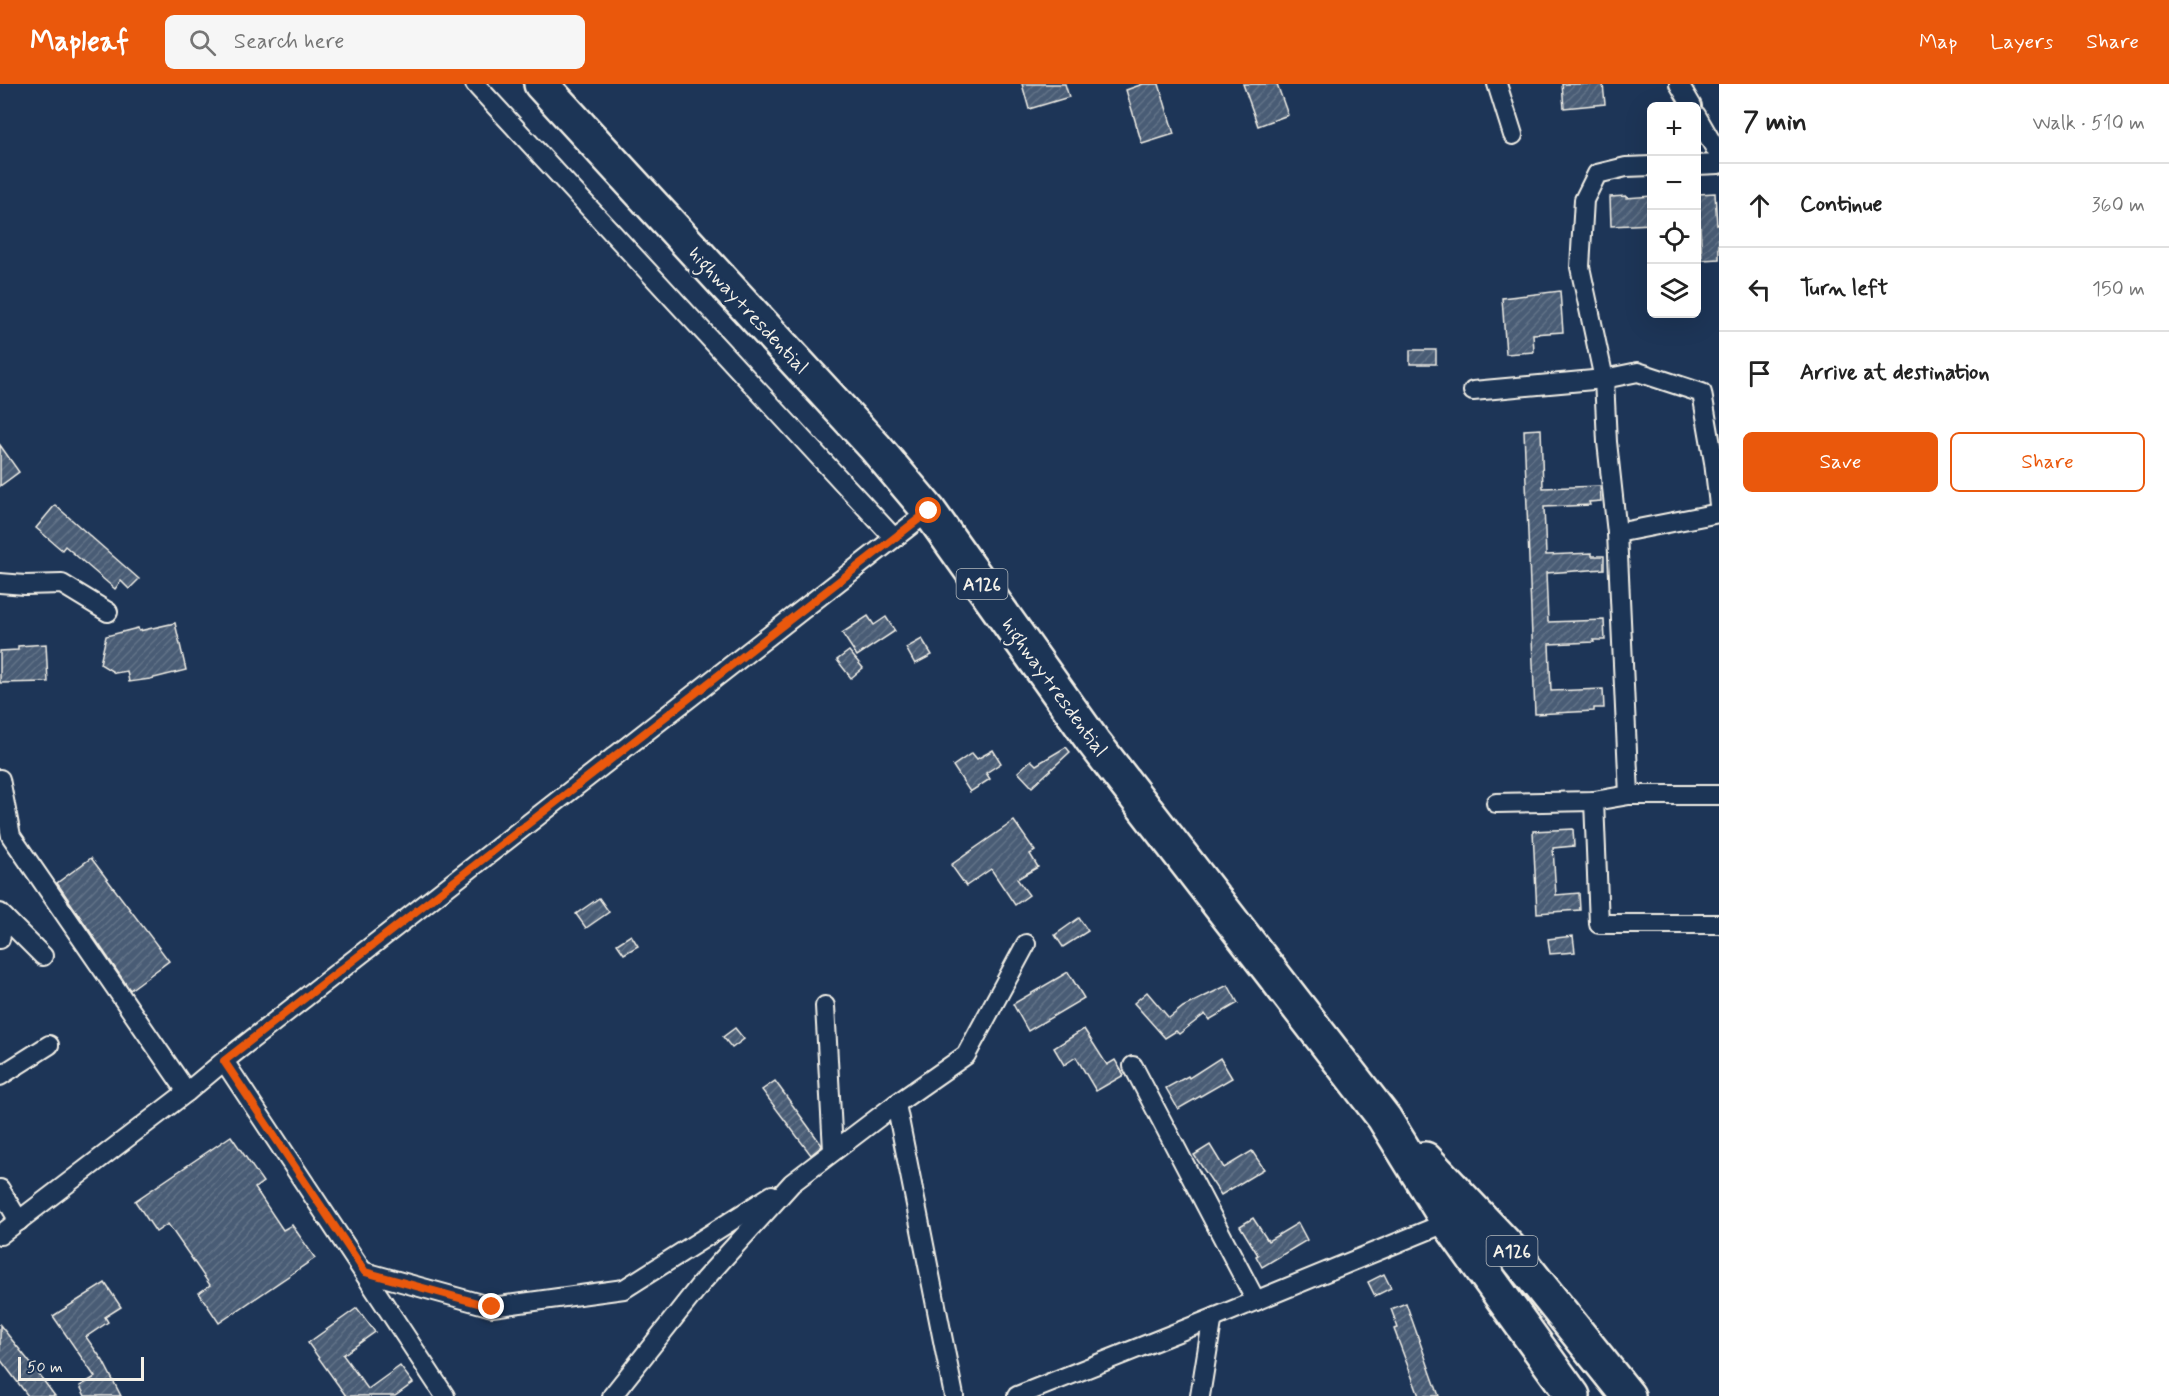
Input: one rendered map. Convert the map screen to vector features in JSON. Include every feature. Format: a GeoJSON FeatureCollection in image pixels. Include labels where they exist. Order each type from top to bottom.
{"type":"FeatureCollection","features":[{"type":"Feature","properties":{"kind":"highway","name":"highway+resdential"},"geometry":{"type":"LineString","coordinates":[[541,84],[875,447],[929,511],[1092,740],[1384,1118]]}},
{"type":"Feature","properties":{"kind":"highway","name":"A126"},"geometry":{"type":"LineString","coordinates":[[1384,1118],[1448,1222],[1573,1396]]}},
{"type":"Feature","properties":{"kind":"highway","name":"A126"},"geometry":{"type":"LineString","coordinates":[[1384,1118],[1512,1251],[1628,1396]]}},
{"type":"Feature","properties":{"kind":"street"},"geometry":{"type":"LineString","coordinates":[[475,84],[894,538]]}},
{"type":"Feature","properties":{"kind":"street"},"geometry":{"type":"LineString","coordinates":[[1497,84],[1513,135]]}},
{"type":"Feature","properties":{"kind":"street"},"geometry":{"type":"LineString","coordinates":[[1679,84],[1690,102]]}},
{"type":"Feature","properties":{"kind":"street"},"geometry":{"type":"LineString","coordinates":[[1701,124],[1719,155]]}},
{"type":"Feature","properties":{"kind":"street"},"geometry":{"type":"LineString","coordinates":[[1701,165],[1719,164]]}},
{"type":"Feature","properties":{"kind":"street"},"geometry":{"type":"LineString","coordinates":[[1629,795],[1617,532],[1607,442],[1604,379],[1580,267],[1584,200],[1597,174],[1626,167],[1647,166]]}},
{"type":"Feature","properties":{"kind":"street"},"geometry":{"type":"LineString","coordinates":[[1473,391],[1604,379],[1638,372],[1702,393],[1719,505]]}},
{"type":"Feature","properties":{"kind":"street"},"geometry":{"type":"LineString","coordinates":[[0,1235],[188,1092],[224,1061],[929,511]]}},
{"type":"Feature","properties":{"kind":"street"},"geometry":{"type":"LineString","coordinates":[[1617,532],[1719,513]]}},
{"type":"Feature","properties":{"kind":"street"},"geometry":{"type":"LineString","coordinates":[[0,582],[24,585],[62,584],[108,612]]}},
{"type":"Feature","properties":{"kind":"street"},"geometry":{"type":"LineString","coordinates":[[0,779],[11,836],[188,1092]]}},
{"type":"Feature","properties":{"kind":"street"},"geometry":{"type":"LineString","coordinates":[[1496,803],[1594,801],[1629,795],[1719,795]]}},
{"type":"Feature","properties":{"kind":"street"},"geometry":{"type":"LineString","coordinates":[[1594,801],[1599,924],[1719,924]]}},
{"type":"Feature","properties":{"kind":"street"},"geometry":{"type":"LineString","coordinates":[[0,939],[2,916]]}},
{"type":"Feature","properties":{"kind":"street"},"geometry":{"type":"LineString","coordinates":[[2,916],[43,956]]}},
{"type":"Feature","properties":{"kind":"street"},"geometry":{"type":"LineString","coordinates":[[365,1272],[492,1307],[624,1289],[792,1183],[833,1150],[966,1055],[1026,944]]}},
{"type":"Feature","properties":{"kind":"street"},"geometry":{"type":"LineString","coordinates":[[825,1006],[833,1150]]}},
{"type":"Feature","properties":{"kind":"street"},"geometry":{"type":"LineString","coordinates":[[0,1076],[49,1045]]}},
{"type":"Feature","properties":{"kind":"street"},"geometry":{"type":"LineString","coordinates":[[224,1061],[445,1396]]}},
{"type":"Feature","properties":{"kind":"street"},"geometry":{"type":"LineString","coordinates":[[1133,1066],[1256,1301]]}},
{"type":"Feature","properties":{"kind":"street"},"geometry":{"type":"LineString","coordinates":[[896,1104],[954,1396]]}},
{"type":"Feature","properties":{"kind":"street"},"geometry":{"type":"LineString","coordinates":[[612,1396],[704,1280],[792,1183]]}},
{"type":"Feature","properties":{"kind":"street"},"geometry":{"type":"LineString","coordinates":[[0,1189],[19,1221]]}},
{"type":"Feature","properties":{"kind":"street"},"geometry":{"type":"LineString","coordinates":[[1017,1396],[1448,1222]]}},
{"type":"Feature","properties":{"kind":"street"},"geometry":{"type":"LineString","coordinates":[[1200,1396],[1212,1322],[1216,1317]]}},
{"type":"Feature","properties":{"kind":"building"},"geometry":{"type":"Polygon","coordinates":[[[1022,84],[1065,84],[1069,97],[1029,109],[1022,84]]]}},
{"type":"Feature","properties":{"kind":"building"},"geometry":{"type":"Polygon","coordinates":[[[1143,84],[1159,84],[1174,134],[1142,144],[1126,90],[1143,84]]]}},
{"type":"Feature","properties":{"kind":"building"},"geometry":{"type":"Polygon","coordinates":[[[1243,84],[1277,84],[1288,115],[1258,126],[1243,84]]]}},
{"type":"Feature","properties":{"kind":"building"},"geometry":{"type":"Polygon","coordinates":[[[1562,84],[1603,84],[1605,104],[1564,108],[1562,84]]]}},
{"type":"Feature","properties":{"kind":"building"},"geometry":{"type":"Polygon","coordinates":[[[1715,193],[1717,225],[1719,224],[1719,259],[1702,260],[1701,194],[1715,193]]]}},
{"type":"Feature","properties":{"kind":"building"},"geometry":{"type":"Polygon","coordinates":[[[1647,196],[1647,224],[1611,226],[1610,197],[1647,196]]]}},
{"type":"Feature","properties":{"kind":"building"},"geometry":{"type":"Polygon","coordinates":[[[1560,291],[1563,332],[1533,334],[1534,352],[1506,354],[1502,298],[1560,291]]]}},
{"type":"Feature","properties":{"kind":"building"},"geometry":{"type":"Polygon","coordinates":[[[1410,350],[1436,350],[1436,364],[1410,364],[1410,350]]]}},
{"type":"Feature","properties":{"kind":"building"},"geometry":{"type":"Polygon","coordinates":[[[1541,429],[1543,488],[1600,486],[1601,501],[1589,502],[1590,505],[1544,507],[1546,555],[1592,553],[1592,556],[1604,556],[1604,569],[1546,573],[1548,622],[1604,620],[1605,640],[1549,644],[1551,691],[1603,689],[1604,708],[1594,708],[1594,711],[1535,714],[1524,430],[1541,429]]]}},
{"type":"Feature","properties":{"kind":"building"},"geometry":{"type":"Polygon","coordinates":[[[0,445],[19,472],[0,486],[0,445]]]}},
{"type":"Feature","properties":{"kind":"building"},"geometry":{"type":"Polygon","coordinates":[[[55,505],[139,579],[129,589],[121,581],[115,589],[65,546],[62,550],[36,528],[55,505]]]}},
{"type":"Feature","properties":{"kind":"building"},"geometry":{"type":"Polygon","coordinates":[[[868,616],[874,625],[886,617],[895,631],[857,656],[842,633],[868,616]]]}},
{"type":"Feature","properties":{"kind":"building"},"geometry":{"type":"Polygon","coordinates":[[[175,623],[186,670],[129,682],[127,671],[115,673],[100,664],[106,636],[138,628],[139,631],[175,623]]]}},
{"type":"Feature","properties":{"kind":"building"},"geometry":{"type":"Polygon","coordinates":[[[922,639],[932,655],[915,664],[906,648],[922,639]]]}},
{"type":"Feature","properties":{"kind":"building"},"geometry":{"type":"Polygon","coordinates":[[[46,644],[48,682],[0,683],[0,651],[18,650],[18,646],[46,644]]]}},
{"type":"Feature","properties":{"kind":"building"},"geometry":{"type":"Polygon","coordinates":[[[849,651],[863,668],[851,678],[837,660],[849,651]]]}},
{"type":"Feature","properties":{"kind":"building"},"geometry":{"type":"Polygon","coordinates":[[[1066,747],[1070,752],[1032,787],[1018,772],[1031,760],[1036,765],[1066,747]]]}},
{"type":"Feature","properties":{"kind":"building"},"geometry":{"type":"Polygon","coordinates":[[[993,750],[1001,763],[986,773],[990,779],[970,792],[953,766],[972,753],[977,759],[993,750]]]}},
{"type":"Feature","properties":{"kind":"building"},"geometry":{"type":"Polygon","coordinates":[[[1014,821],[1035,851],[1030,854],[1038,867],[1017,879],[1029,895],[1015,905],[991,869],[966,886],[951,865],[1014,821]]]}},
{"type":"Feature","properties":{"kind":"building"},"geometry":{"type":"Polygon","coordinates":[[[1573,829],[1574,846],[1553,848],[1556,895],[1579,893],[1580,910],[1537,913],[1533,831],[1573,829]]]}},
{"type":"Feature","properties":{"kind":"building"},"geometry":{"type":"Polygon","coordinates":[[[91,858],[169,961],[130,990],[57,883],[91,858]]]}},
{"type":"Feature","properties":{"kind":"building"},"geometry":{"type":"Polygon","coordinates":[[[599,898],[609,912],[586,928],[576,914],[599,898]]]}},
{"type":"Feature","properties":{"kind":"building"},"geometry":{"type":"Polygon","coordinates":[[[1079,918],[1088,931],[1063,947],[1055,935],[1079,918]]]}},
{"type":"Feature","properties":{"kind":"building"},"geometry":{"type":"Polygon","coordinates":[[[631,935],[638,946],[624,954],[617,944],[631,935]]]}},
{"type":"Feature","properties":{"kind":"building"},"geometry":{"type":"Polygon","coordinates":[[[1573,936],[1575,952],[1550,954],[1548,939],[1573,936]]]}},
{"type":"Feature","properties":{"kind":"building"},"geometry":{"type":"Polygon","coordinates":[[[1068,972],[1084,998],[1028,1031],[1013,1004],[1068,972]]]}},
{"type":"Feature","properties":{"kind":"building"},"geometry":{"type":"Polygon","coordinates":[[[1228,985],[1238,1003],[1209,1020],[1205,1014],[1179,1034],[1176,1031],[1165,1038],[1134,1003],[1147,992],[1169,1018],[1183,1007],[1228,985]]]}},
{"type":"Feature","properties":{"kind":"building"},"geometry":{"type":"Polygon","coordinates":[[[735,1028],[744,1039],[732,1048],[723,1037],[735,1028]]]}},
{"type":"Feature","properties":{"kind":"building"},"geometry":{"type":"Polygon","coordinates":[[[1084,1029],[1107,1065],[1115,1060],[1124,1075],[1096,1091],[1076,1057],[1064,1065],[1054,1048],[1084,1029]]]}},
{"type":"Feature","properties":{"kind":"building"},"geometry":{"type":"Polygon","coordinates":[[[1220,1058],[1232,1078],[1178,1109],[1166,1088],[1188,1076],[1189,1078],[1220,1058]]]}},
{"type":"Feature","properties":{"kind":"building"},"geometry":{"type":"Polygon","coordinates":[[[775,1081],[822,1146],[811,1155],[762,1090],[775,1081]]]}},
{"type":"Feature","properties":{"kind":"building"},"geometry":{"type":"Polygon","coordinates":[[[231,1136],[263,1182],[255,1188],[283,1230],[292,1225],[315,1258],[219,1323],[199,1293],[210,1285],[168,1224],[156,1232],[135,1201],[231,1136]]]}},
{"type":"Feature","properties":{"kind":"building"},"geometry":{"type":"Polygon","coordinates":[[[1210,1145],[1224,1168],[1252,1151],[1264,1169],[1221,1195],[1194,1155],[1210,1145]]]}},
{"type":"Feature","properties":{"kind":"building"},"geometry":{"type":"Polygon","coordinates":[[[1253,1218],[1268,1241],[1298,1223],[1307,1240],[1262,1267],[1256,1256],[1258,1255],[1240,1226],[1253,1218]]]}},
{"type":"Feature","properties":{"kind":"building"},"geometry":{"type":"Polygon","coordinates":[[[1384,1274],[1391,1288],[1375,1296],[1368,1282],[1384,1274]]]}},
{"type":"Feature","properties":{"kind":"building"},"geometry":{"type":"Polygon","coordinates":[[[105,1283],[121,1307],[105,1317],[108,1322],[86,1337],[103,1361],[121,1396],[85,1396],[80,1386],[95,1377],[53,1316],[105,1283]]]}},
{"type":"Feature","properties":{"kind":"building"},"geometry":{"type":"Polygon","coordinates":[[[1406,1303],[1439,1396],[1419,1396],[1394,1329],[1398,1328],[1391,1309],[1406,1303]]]}},
{"type":"Feature","properties":{"kind":"building"},"geometry":{"type":"Polygon","coordinates":[[[357,1308],[375,1332],[343,1355],[368,1389],[400,1366],[413,1383],[395,1396],[346,1396],[308,1343],[357,1308]]]}},
{"type":"Feature","properties":{"kind":"building"},"geometry":{"type":"Polygon","coordinates":[[[0,1325],[55,1396],[28,1396],[0,1359],[0,1325]]]}},
{"type":"Feature","properties":{"kind":"route"},"geometry":{"type":"LineString","coordinates":[[492,1307],[365,1272],[224,1061],[929,511]]}}]}
